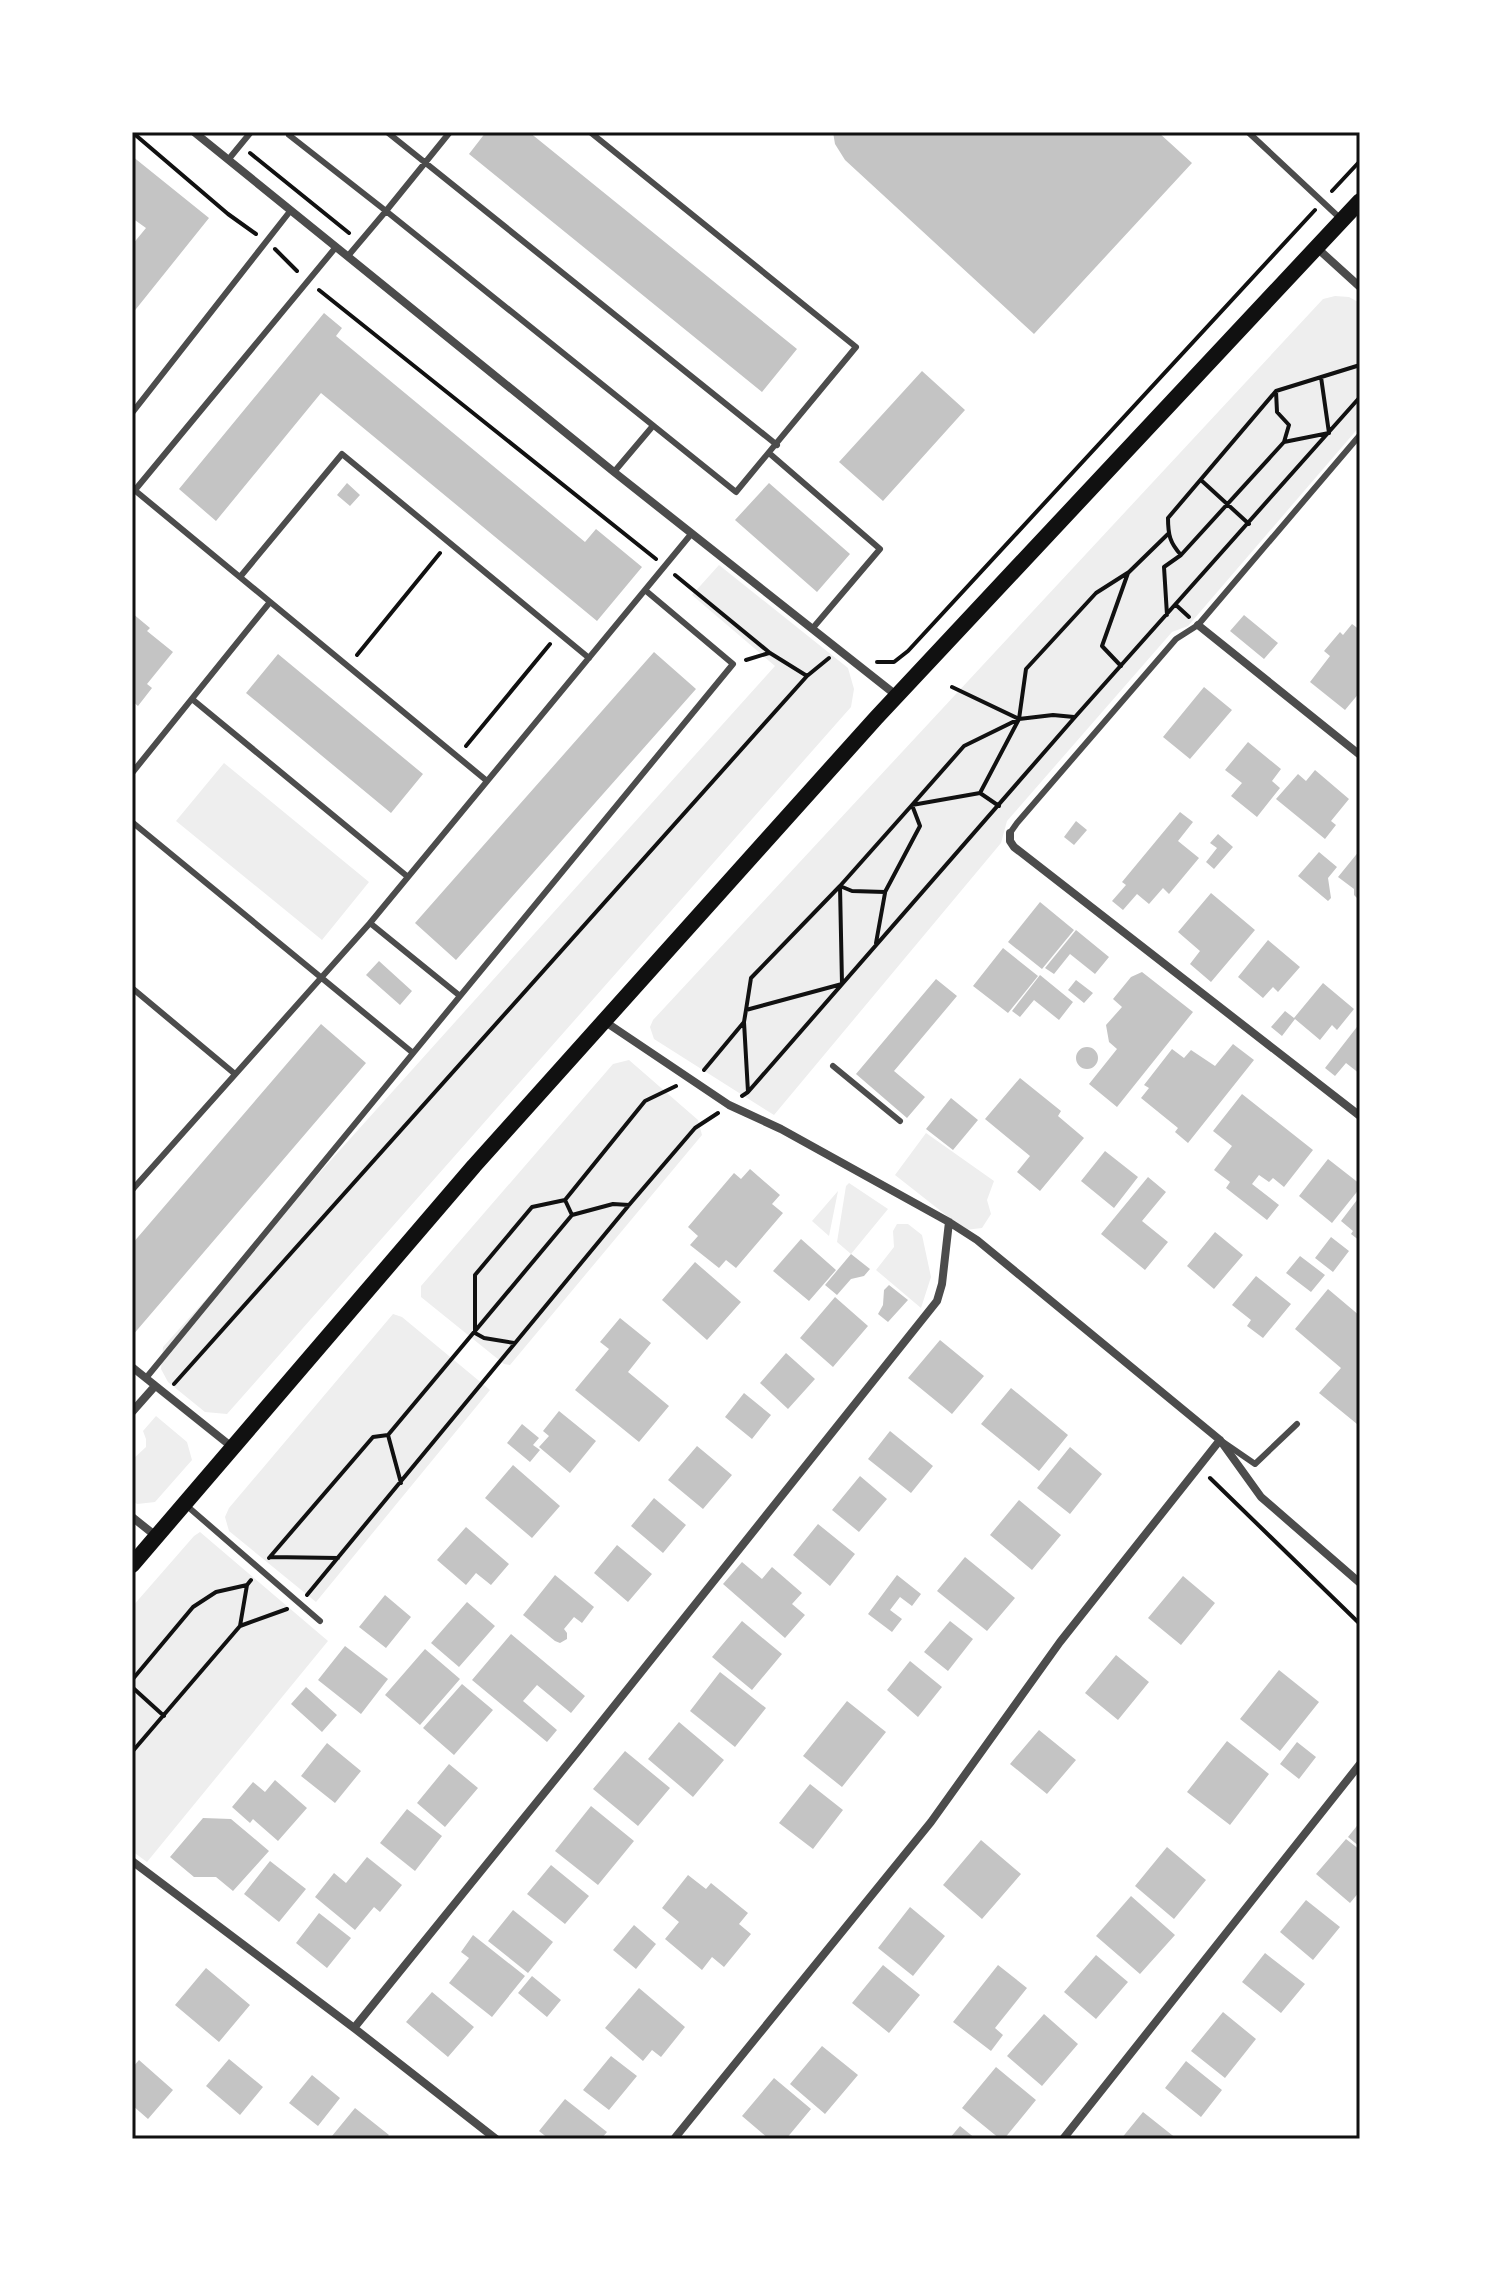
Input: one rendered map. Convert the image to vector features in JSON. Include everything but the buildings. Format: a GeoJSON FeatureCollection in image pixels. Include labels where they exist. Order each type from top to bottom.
{"type":"FeatureCollection","features":[{"type":"Feature","properties":{"kind":"main road"},"geometry":{"type":"LineString","coordinates":[[132,1565],[474,1166],[896,695],[1360,201]]}},
{"type":"Feature","properties":{"kind":"street"},"geometry":{"type":"LineString","coordinates":[[194,132],[614,472],[896,695]]}},
{"type":"Feature","properties":{"kind":"street"},"geometry":{"type":"LineString","coordinates":[[1317,248],[1360,287]]}},
{"type":"Feature","properties":{"kind":"street"},"geometry":{"type":"LineString","coordinates":[[1198,625],[1360,755]]}},
{"type":"Feature","properties":{"kind":"street"},"geometry":{"type":"LineString","coordinates":[[1010,833],[1014,847],[1360,1116]]}},
{"type":"Feature","properties":{"kind":"street"},"geometry":{"type":"LineString","coordinates":[[603,1021],[729,1105],[781,1129],[949,1222],[1003,1260],[1220,1440],[1261,1497],[1360,1583]]}},
{"type":"Feature","properties":{"kind":"street"},"geometry":{"type":"LineString","coordinates":[[354,2028],[937,1301],[949,1222]]}},
{"type":"Feature","properties":{"kind":"street"},"geometry":{"type":"LineString","coordinates":[[132,1367],[233,1448]]}},
{"type":"Feature","properties":{"kind":"street"},"geometry":{"type":"LineString","coordinates":[[132,1412],[155,1386]]}},
{"type":"Feature","properties":{"kind":"street"},"geometry":{"type":"LineString","coordinates":[[674,2139],[931,1822],[1060,1642],[1220,1440]]}},
{"type":"Feature","properties":{"kind":"street"},"geometry":{"type":"LineString","coordinates":[[132,1517],[156,1536]]}},
{"type":"Feature","properties":{"kind":"street"},"geometry":{"type":"LineString","coordinates":[[1063,2139],[1360,1764]]}},
{"type":"Feature","properties":{"kind":"street"},"geometry":{"type":"LineString","coordinates":[[132,1861],[496,2139]]}},
{"type":"Feature","properties":{"kind":"lane"},"geometry":{"type":"LineString","coordinates":[[228,160],[251,132]]}},
{"type":"Feature","properties":{"kind":"lane"},"geometry":{"type":"LineString","coordinates":[[387,132],[777,445]]}},
{"type":"Feature","properties":{"kind":"lane"},"geometry":{"type":"LineString","coordinates":[[348,256],[450,132]]}},
{"type":"Feature","properties":{"kind":"lane"},"geometry":{"type":"LineString","coordinates":[[289,135],[736,492],[856,347],[590,132]]}},
{"type":"Feature","properties":{"kind":"lane"},"geometry":{"type":"LineString","coordinates":[[1248,132],[1342,220]]}},
{"type":"Feature","properties":{"kind":"lane"},"geometry":{"type":"LineString","coordinates":[[132,413],[291,210]]}},
{"type":"Feature","properties":{"kind":"lane"},"geometry":{"type":"LineString","coordinates":[[336,247],[133,489],[487,781]]}},
{"type":"Feature","properties":{"kind":"lane"},"geometry":{"type":"LineString","coordinates":[[614,472],[652,427]]}},
{"type":"Feature","properties":{"kind":"lane"},"geometry":{"type":"LineString","coordinates":[[1010,833],[1176,639],[1198,625],[1360,435]]}},
{"type":"Feature","properties":{"kind":"lane"},"geometry":{"type":"LineString","coordinates":[[769,453],[880,549],[812,629]]}},
{"type":"Feature","properties":{"kind":"lane"},"geometry":{"type":"LineString","coordinates":[[240,577],[342,454],[589,658]]}},
{"type":"Feature","properties":{"kind":"lane"},"geometry":{"type":"LineString","coordinates":[[132,1190],[370,923],[692,533]]}},
{"type":"Feature","properties":{"kind":"lane"},"geometry":{"type":"LineString","coordinates":[[146,1378],[733,664],[645,590]]}},
{"type":"Feature","properties":{"kind":"lane"},"geometry":{"type":"LineString","coordinates":[[132,773],[270,602]]}},
{"type":"Feature","properties":{"kind":"lane"},"geometry":{"type":"LineString","coordinates":[[192,699],[408,877]]}},
{"type":"Feature","properties":{"kind":"lane"},"geometry":{"type":"LineString","coordinates":[[132,822],[413,1053]]}},
{"type":"Feature","properties":{"kind":"lane"},"geometry":{"type":"LineString","coordinates":[[370,923],[460,996]]}},
{"type":"Feature","properties":{"kind":"lane"},"geometry":{"type":"LineString","coordinates":[[132,988],[235,1074]]}},
{"type":"Feature","properties":{"kind":"lane"},"geometry":{"type":"LineString","coordinates":[[833,1066],[900,1121]]}},
{"type":"Feature","properties":{"kind":"lane"},"geometry":{"type":"LineString","coordinates":[[1220,1440],[1255,1464],[1297,1424]]}},
{"type":"Feature","properties":{"kind":"lane"},"geometry":{"type":"LineString","coordinates":[[185,1504],[320,1621]]}},
{"type":"Feature","properties":{"kind":"path"},"geometry":{"type":"LineString","coordinates":[[132,132],[228,214],[266,241],[309,281],[770,653],[807,676]]}},
{"type":"Feature","properties":{"kind":"path"},"geometry":{"type":"LineString","coordinates":[[240,145],[360,242]]}},
{"type":"Feature","properties":{"kind":"path"},"geometry":{"type":"LineString","coordinates":[[1332,192],[1360,161]]}},
{"type":"Feature","properties":{"kind":"path"},"geometry":{"type":"LineString","coordinates":[[867,655],[877,662],[894,662],[908,651],[1310,216]]}},
{"type":"Feature","properties":{"kind":"path"},"geometry":{"type":"LineString","coordinates":[[1181,555],[1172,546],[1168,518],[1276,391],[1360,365]]}},
{"type":"Feature","properties":{"kind":"path"},"geometry":{"type":"LineString","coordinates":[[1321,377],[1329,433]]}},
{"type":"Feature","properties":{"kind":"path"},"geometry":{"type":"LineString","coordinates":[[1167,615],[1164,567],[1181,555],[1284,442],[1289,425],[1277,412],[1276,391]]}},
{"type":"Feature","properties":{"kind":"path"},"geometry":{"type":"LineString","coordinates":[[132,1752],[240,1626],[284,1610],[310,1594],[695,1128],[748,1092],[1075,717],[1360,397]]}},
{"type":"Feature","properties":{"kind":"path"},"geometry":{"type":"LineString","coordinates":[[1284,442],[1329,433]]}},
{"type":"Feature","properties":{"kind":"path"},"geometry":{"type":"LineString","coordinates":[[1202,481],[1249,524]]}},
{"type":"Feature","properties":{"kind":"path"},"geometry":{"type":"LineString","coordinates":[[980,793],[1019,719],[1026,669],[1096,593],[1129,572],[1168,534]]}},
{"type":"Feature","properties":{"kind":"path"},"geometry":{"type":"LineString","coordinates":[[348,666],[449,543]]}},
{"type":"Feature","properties":{"kind":"path"},"geometry":{"type":"LineString","coordinates":[[1121,666],[1102,646],[1129,572]]}},
{"type":"Feature","properties":{"kind":"path"},"geometry":{"type":"LineString","coordinates":[[457,757],[559,633]]}},
{"type":"Feature","properties":{"kind":"path"},"geometry":{"type":"LineString","coordinates":[[165,1394],[807,676],[840,650]]}},
{"type":"Feature","properties":{"kind":"path"},"geometry":{"type":"LineString","coordinates":[[733,664],[770,653]]}},
{"type":"Feature","properties":{"kind":"path"},"geometry":{"type":"LineString","coordinates":[[952,687],[1019,719]]}},
{"type":"Feature","properties":{"kind":"path"},"geometry":{"type":"LineString","coordinates":[[748,1092],[744,1022],[751,978],[840,886],[964,746],[1019,719],[1053,715],[1075,717]]}},
{"type":"Feature","properties":{"kind":"path"},"geometry":{"type":"LineString","coordinates":[[912,805],[980,793],[999,806]]}},
{"type":"Feature","properties":{"kind":"path"},"geometry":{"type":"LineString","coordinates":[[876,946],[885,892],[920,826],[912,805]]}},
{"type":"Feature","properties":{"kind":"path"},"geometry":{"type":"LineString","coordinates":[[840,886],[852,891],[885,892]]}},
{"type":"Feature","properties":{"kind":"path"},"geometry":{"type":"LineString","coordinates":[[840,886],[842,984]]}},
{"type":"Feature","properties":{"kind":"path"},"geometry":{"type":"LineString","coordinates":[[746,1010],[842,984]]}},
{"type":"Feature","properties":{"kind":"path"},"geometry":{"type":"LineString","coordinates":[[475,1333],[475,1275],[532,1207],[565,1200],[645,1101],[703,1072],[744,1022]]}},
{"type":"Feature","properties":{"kind":"path"},"geometry":{"type":"LineString","coordinates":[[565,1200],[572,1215]]}},
{"type":"Feature","properties":{"kind":"path"},"geometry":{"type":"LineString","coordinates":[[240,1626],[247,1585],[373,1437],[388,1435],[572,1215],[613,1204],[629,1205]]}},
{"type":"Feature","properties":{"kind":"path"},"geometry":{"type":"LineString","coordinates":[[475,1333],[484,1338],[515,1343]]}},
{"type":"Feature","properties":{"kind":"path"},"geometry":{"type":"LineString","coordinates":[[388,1435],[401,1483]]}},
{"type":"Feature","properties":{"kind":"path"},"geometry":{"type":"LineString","coordinates":[[1199,1468],[1360,1624]]}},
{"type":"Feature","properties":{"kind":"path"},"geometry":{"type":"LineString","coordinates":[[270,1557],[338,1558]]}},
{"type":"Feature","properties":{"kind":"path"},"geometry":{"type":"LineString","coordinates":[[132,1680],[193,1607],[216,1592],[247,1585]]}},
{"type":"Feature","properties":{"kind":"path"},"geometry":{"type":"LineString","coordinates":[[132,1687],[164,1716]]}},
{"type":"Feature","properties":{"kind":"shaded area"},"geometry":{"type":"Polygon","coordinates":[[[1349,297],[1360,303],[1360,426],[1188,626],[1172,632],[1007,821],[1001,843],[774,1115],[654,1039],[650,1027],[653,1020],[1323,299],[1349,297]]]}},
{"type":"Feature","properties":{"kind":"shaded area"},"geometry":{"type":"Polygon","coordinates":[[[719,565],[848,668],[854,689],[851,707],[227,1414],[205,1412],[168,1382],[161,1369],[163,1347],[775,666],[692,595],[719,565]]]}},
{"type":"Feature","properties":{"kind":"shaded area"},"geometry":{"type":"Polygon","coordinates":[[[224,763],[369,882],[322,940],[176,821],[224,763]]]}},
{"type":"Feature","properties":{"kind":"shaded area"},"geometry":{"type":"Polygon","coordinates":[[[629,1060],[698,1120],[702,1135],[510,1365],[504,1364],[421,1297],[421,1286],[613,1064],[629,1060]]]}},
{"type":"Feature","properties":{"kind":"shaded area"},"geometry":{"type":"Polygon","coordinates":[[[926,1133],[994,1181],[987,1200],[991,1214],[982,1228],[965,1230],[895,1175],[926,1133]]]}},
{"type":"Feature","properties":{"kind":"shaded area"},"geometry":{"type":"Polygon","coordinates":[[[849,1183],[888,1209],[851,1254],[837,1242],[849,1183]]]}},
{"type":"Feature","properties":{"kind":"shaded area"},"geometry":{"type":"Polygon","coordinates":[[[838,1191],[829,1236],[812,1221],[838,1191]]]}},
{"type":"Feature","properties":{"kind":"shaded area"},"geometry":{"type":"Polygon","coordinates":[[[897,1224],[908,1224],[922,1235],[931,1277],[921,1308],[876,1270],[894,1247],[893,1231],[897,1224]]]}},
{"type":"Feature","properties":{"kind":"shaded area"},"geometry":{"type":"Polygon","coordinates":[[[393,1314],[402,1317],[490,1390],[316,1602],[229,1531],[225,1517],[229,1508],[393,1314]]]}},
{"type":"Feature","properties":{"kind":"shaded area"},"geometry":{"type":"Polygon","coordinates":[[[156,1416],[187,1442],[192,1460],[155,1502],[137,1504],[132,1500],[132,1460],[146,1447],[143,1431],[156,1416]]]}},
{"type":"Feature","properties":{"kind":"shaded area"},"geometry":{"type":"Polygon","coordinates":[[[200,1532],[328,1641],[147,1862],[132,1851],[132,1607],[200,1532]]]}}]}
